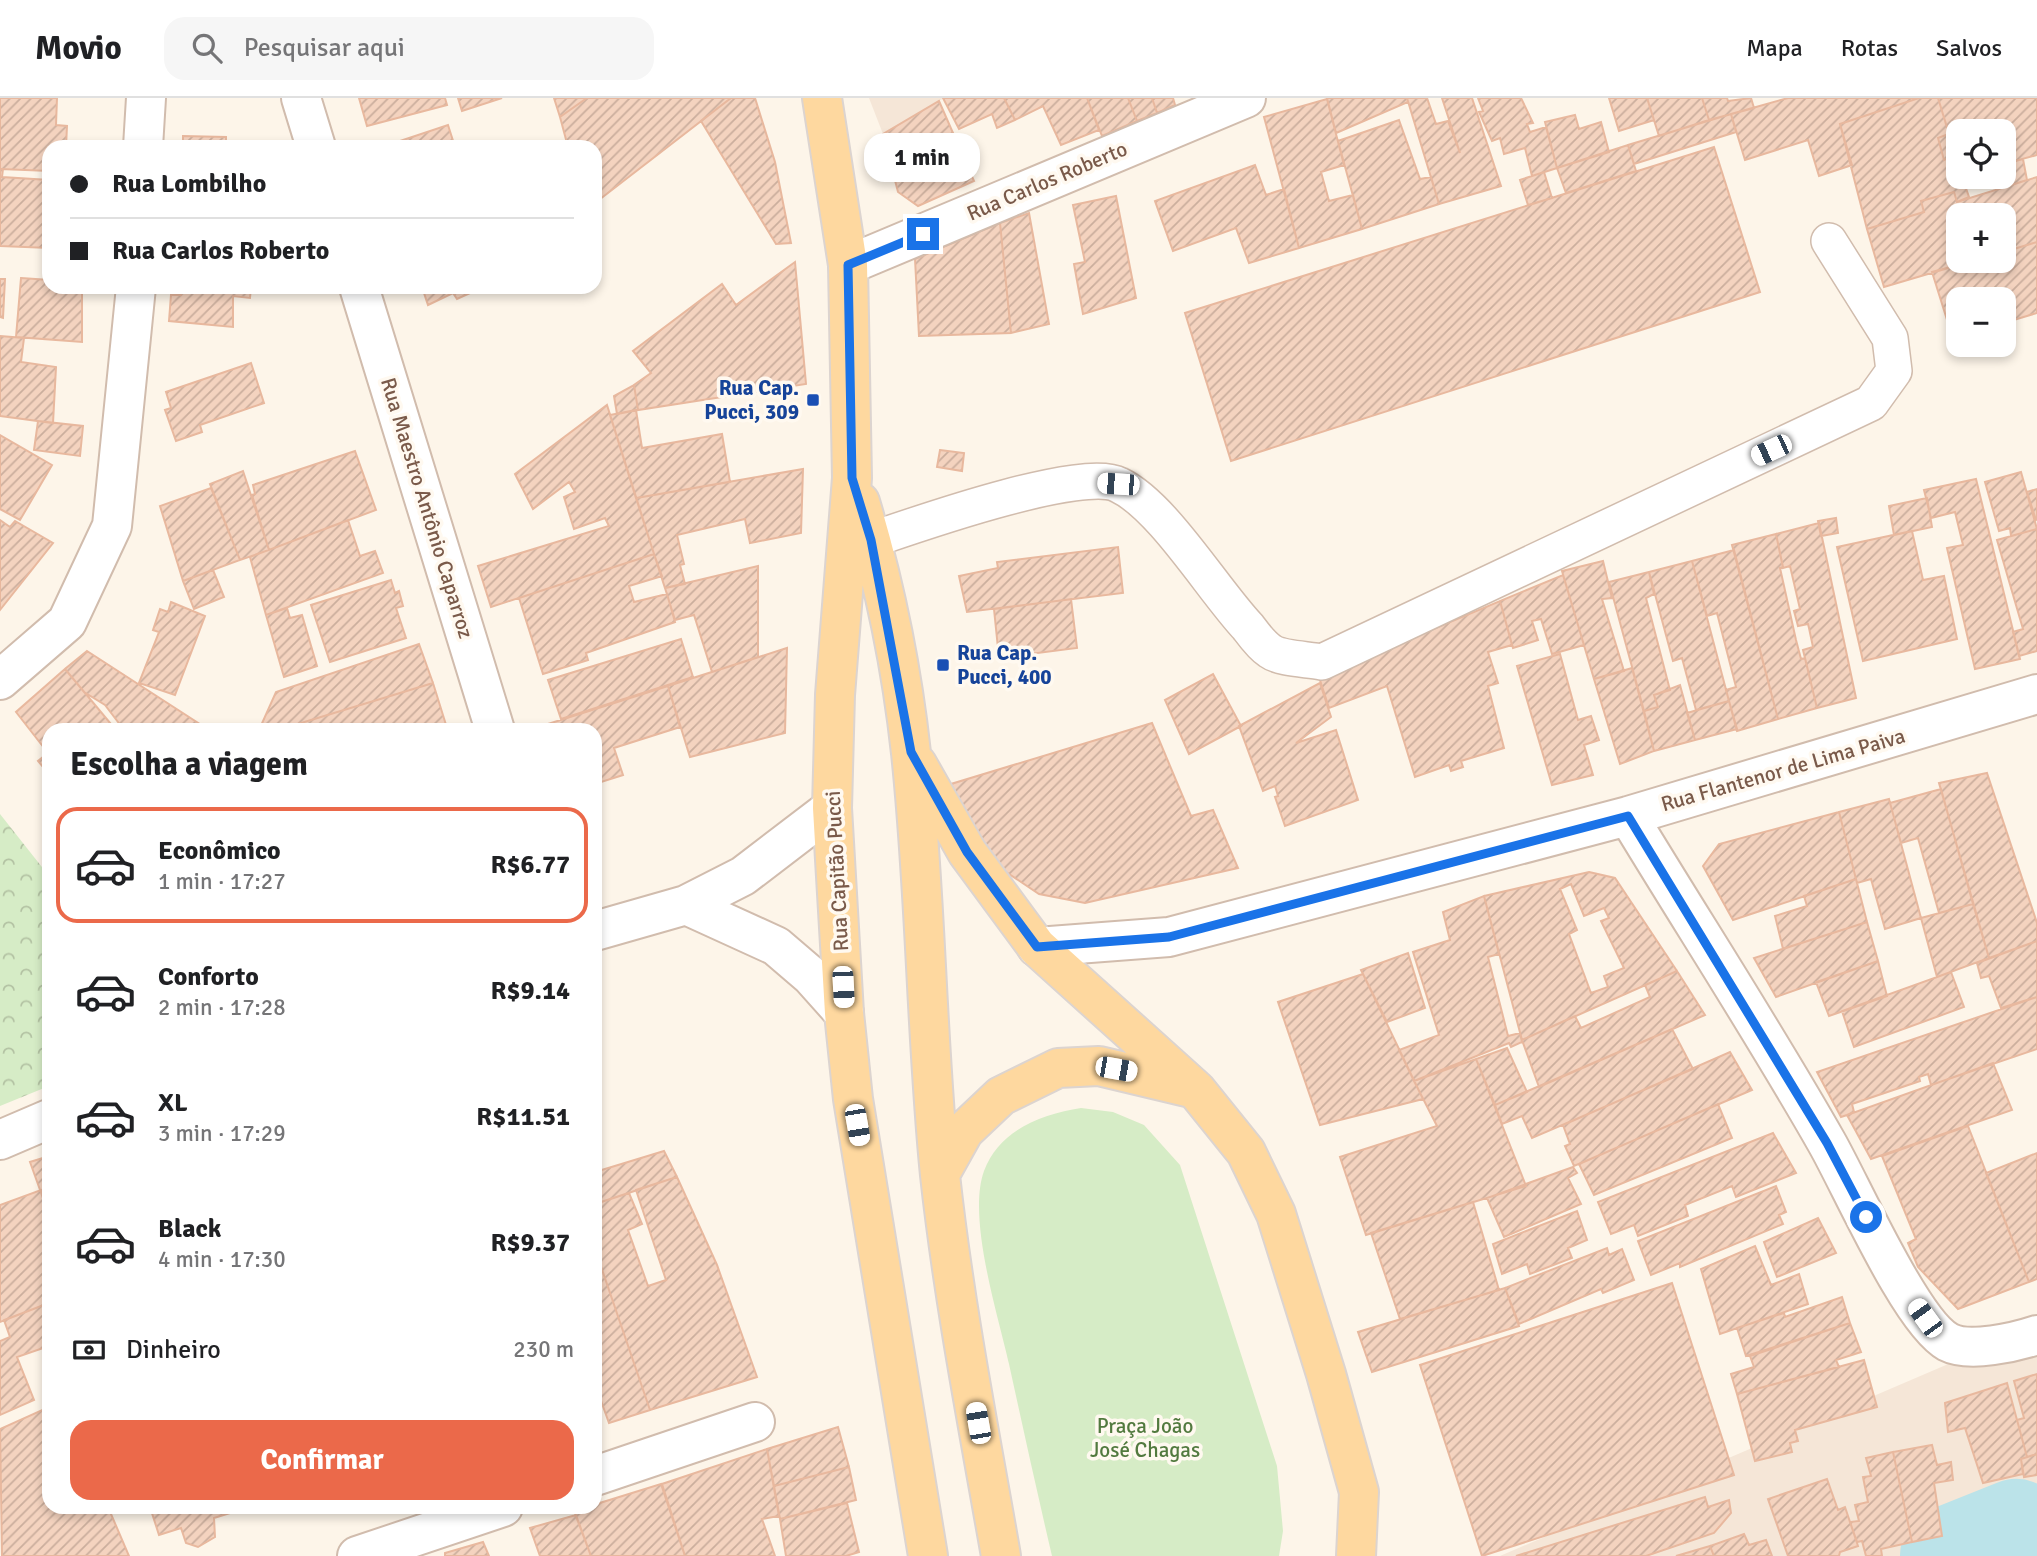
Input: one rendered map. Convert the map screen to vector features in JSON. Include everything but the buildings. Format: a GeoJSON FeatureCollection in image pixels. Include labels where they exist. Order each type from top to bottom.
{"type":"FeatureCollection","features":[{"type":"Feature","properties":{"kind":"main road","name":"Rua Capitão Pucci"},"geometry":{"type":"LineString","coordinates":[[822,98],[848,265],[852,478],[835,695],[832,808],[844,1013],[853,1100],[928,1556]]}},
{"type":"Feature","properties":{"kind":"main road","name":"Rua Capitão Pucci"},"geometry":{"type":"LineString","coordinates":[[852,478],[871,540],[911,752]]}},
{"type":"Feature","properties":{"kind":"main road"},"geometry":{"type":"LineString","coordinates":[[911,752],[967,852],[1037,947],[1196,1090],[1246,1152],[1276,1214],[1326,1374],[1359,1492],[1356,1556]]}},
{"type":"Feature","properties":{"kind":"main road"},"geometry":{"type":"LineString","coordinates":[[911,752],[940,1174],[956,1291],[1001,1556]]}},
{"type":"Feature","properties":{"kind":"main road"},"geometry":{"type":"LineString","coordinates":[[940,1174],[964,1131],[1001,1096],[1058,1068],[1099,1066],[1196,1090]]}},
{"type":"Feature","properties":{"kind":"street"},"geometry":{"type":"LineString","coordinates":[[143,140],[146,98]]}},
{"type":"Feature","properties":{"kind":"street"},"geometry":{"type":"LineString","coordinates":[[301,98],[314,140]]}},
{"type":"Feature","properties":{"kind":"street","name":"Rua Carlos Roberto"},"geometry":{"type":"LineString","coordinates":[[848,265],[1246,98]]}},
{"type":"Feature","properties":{"kind":"street"},"geometry":{"type":"LineString","coordinates":[[0,680],[67,622],[112,526],[135,294]]}},
{"type":"Feature","properties":{"kind":"street","name":"Rua Maestro Antônio Caparroz"},"geometry":{"type":"LineString","coordinates":[[361,294],[493,723]]}},
{"type":"Feature","properties":{"kind":"street","name":"Rua Flantenor de Lima Paiva"},"geometry":{"type":"LineString","coordinates":[[1037,947],[1169,937],[1628,816],[2037,694]]}},
{"type":"Feature","properties":{"kind":"street"},"geometry":{"type":"LineString","coordinates":[[602,929],[686,905],[743,876],[832,808]]}},
{"type":"Feature","properties":{"kind":"street"},"geometry":{"type":"LineString","coordinates":[[1628,816],[1827,1143],[1905,1291],[1925,1318],[1949,1342],[1984,1346],[2037,1335]]}},
{"type":"Feature","properties":{"kind":"street"},"geometry":{"type":"LineString","coordinates":[[686,905],[776,946],[811,976],[844,1013]]}},
{"type":"Feature","properties":{"kind":"street"},"geometry":{"type":"LineString","coordinates":[[0,1140],[42,1122]]}},
{"type":"Feature","properties":{"kind":"street"},"geometry":{"type":"LineString","coordinates":[[602,1474],[755,1422]]}},
{"type":"Feature","properties":{"kind":"street"},"geometry":{"type":"LineString","coordinates":[[357,1556],[482,1514]]}},
{"type":"Feature","properties":{"kind":"lane"},"geometry":{"type":"LineString","coordinates":[[871,540],[981,501],[1090,482],[1118,484],[1166,527],[1232,611],[1271,652],[1322,662],[1871,403],[1894,371],[1889,338],[1829,241]]}},
{"type":"Feature","properties":{"kind":"shaded area"},"geometry":{"type":"Polygon","coordinates":[[[869,98],[944,98],[883,134],[869,98]]]}},
{"type":"Feature","properties":{"kind":"shaded area"},"geometry":{"type":"Polygon","coordinates":[[[2037,1326],[2037,1548],[1999,1556],[1500,1556],[2037,1326]]]}},
{"type":"Feature","properties":{"kind":"green space"},"geometry":{"type":"Polygon","coordinates":[[[0,814],[42,867],[42,1089],[0,1106],[0,814]]]}},
{"type":"Feature","properties":{"kind":"green space","name":"Praça João José Chagas"},"geometry":{"type":"Polygon","coordinates":[[[1081,1108],[1113,1112],[1144,1125],[1180,1165],[1277,1466],[1283,1531],[1279,1556],[1052,1556],[986,1267],[979,1214],[980,1191],[984,1171],[991,1157],[1011,1135],[1037,1120],[1081,1108]]]}},
{"type":"Feature","properties":{"kind":"waterway"},"geometry":{"type":"LineString","coordinates":[[1951,1556],[2016,1530],[2037,1541]]}},
{"type":"Feature","properties":{"kind":"place","name":"Rua Cap. Pucci, 309"},"geometry":{"type":"Point","coordinates":[813,400]}},
{"type":"Feature","properties":{"kind":"place","name":"Rua Cap. Pucci, 400"},"geometry":{"type":"Point","coordinates":[943,665]}},
{"type":"Feature","properties":{"kind":"route"},"geometry":{"type":"LineString","coordinates":[[923,234],[848,265],[852,478],[871,540],[896,660],[911,752],[967,852],[1037,947],[1169,937],[1628,816],[1827,1143],[1866,1217]]}}]}
